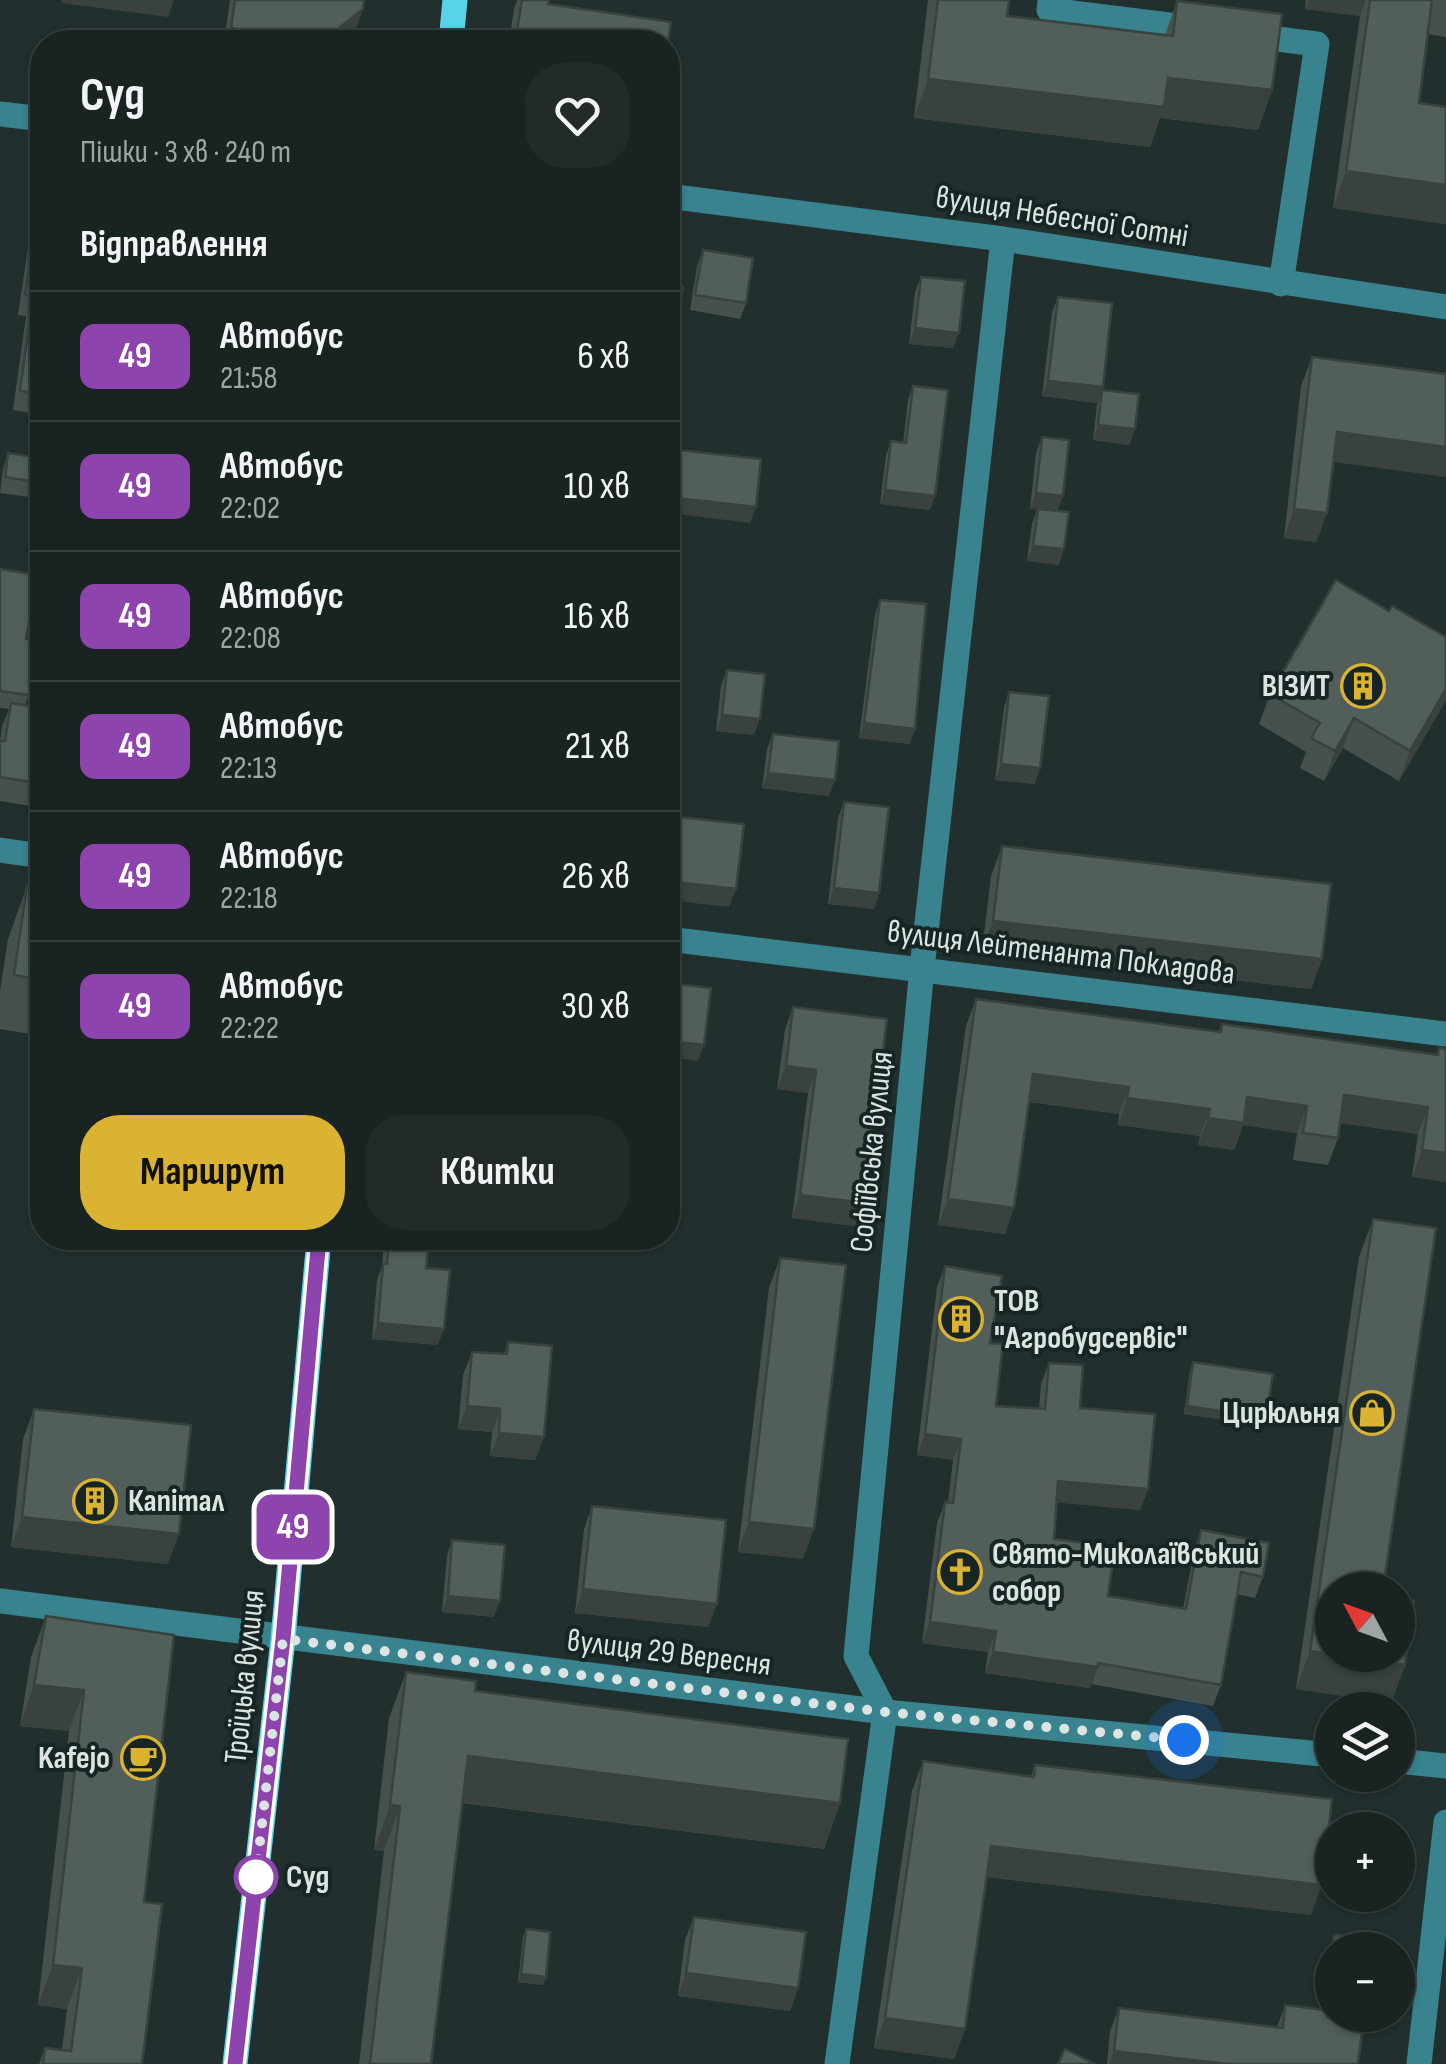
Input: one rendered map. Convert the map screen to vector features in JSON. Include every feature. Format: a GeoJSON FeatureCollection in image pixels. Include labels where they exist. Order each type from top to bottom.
{"type":"FeatureCollection","features":[{"type":"Feature","properties":{"kind":"main road"},"geometry":{"type":"LineString","coordinates":[[451,30],[455,0]]}},
{"type":"Feature","properties":{"kind":"main road","name":"Троїцька вулиця"},"geometry":{"type":"LineString","coordinates":[[235,2064],[283,1639],[318,1250]]}},
{"type":"Feature","properties":{"kind":"street"},"geometry":{"type":"LineString","coordinates":[[1050,0],[1049,10],[1317,44],[1281,284]]}},
{"type":"Feature","properties":{"kind":"street"},"geometry":{"type":"LineString","coordinates":[[1,120],[30,119]]}},
{"type":"Feature","properties":{"kind":"street","name":"вулиця Небесної Сотні"},"geometry":{"type":"LineString","coordinates":[[680,198],[1003,240],[1446,307]]}},
{"type":"Feature","properties":{"kind":"street","name":"Софіївська вулиця"},"geometry":{"type":"LineString","coordinates":[[885,1712],[856,1656],[922,968],[1003,240]]}},
{"type":"Feature","properties":{"kind":"street"},"geometry":{"type":"LineString","coordinates":[[0,850],[30,854]]}},
{"type":"Feature","properties":{"kind":"street","name":"вулиця Лейтенанта Покладова"},"geometry":{"type":"LineString","coordinates":[[680,940],[1446,1034]]}},
{"type":"Feature","properties":{"kind":"street","name":"вулиця 29 Вересня"},"geometry":{"type":"LineString","coordinates":[[0,1601],[885,1712],[1315,1753]]}},
{"type":"Feature","properties":{"kind":"street"},"geometry":{"type":"LineString","coordinates":[[837,2064],[885,1712]]}},
{"type":"Feature","properties":{"kind":"street"},"geometry":{"type":"LineString","coordinates":[[1415,1763],[1446,1766]]}},
{"type":"Feature","properties":{"kind":"street"},"geometry":{"type":"LineString","coordinates":[[1420,2064],[1446,1822]]}},
{"type":"Feature","properties":{"kind":"building"},"geometry":{"type":"Polygon","coordinates":[[[235,0],[364,0],[363,9],[337,30],[231,28],[235,0]]]}},
{"type":"Feature","properties":{"kind":"building"},"geometry":{"type":"Polygon","coordinates":[[[522,0],[549,0],[548,4],[671,22],[670,30],[517,30],[522,0]]]}},
{"type":"Feature","properties":{"kind":"building"},"geometry":{"type":"Polygon","coordinates":[[[938,0],[1009,0],[1007,16],[1173,36],[1177,1],[1282,14],[1272,90],[1168,78],[1164,107],[928,79],[938,0]]]}},
{"type":"Feature","properties":{"kind":"building"},"geometry":{"type":"Polygon","coordinates":[[[1370,0],[1432,0],[1419,103],[1446,107],[1446,185],[1346,171],[1370,0]]]}},
{"type":"Feature","properties":{"kind":"building"},"geometry":{"type":"Polygon","coordinates":[[[703,250],[753,258],[746,303],[695,295],[703,250]]]}},
{"type":"Feature","properties":{"kind":"building"},"geometry":{"type":"Polygon","coordinates":[[[30,262],[30,296],[25,295],[30,262]]]}},
{"type":"Feature","properties":{"kind":"building"},"geometry":{"type":"Polygon","coordinates":[[[921,277],[965,281],[959,333],[915,328],[921,277]]]}},
{"type":"Feature","properties":{"kind":"building"},"geometry":{"type":"Polygon","coordinates":[[[1058,297],[1112,303],[1103,387],[1048,381],[1058,297]]]}},
{"type":"Feature","properties":{"kind":"building"},"geometry":{"type":"Polygon","coordinates":[[[30,319],[30,392],[20,391],[30,319]]]}},
{"type":"Feature","properties":{"kind":"building"},"geometry":{"type":"Polygon","coordinates":[[[1312,357],[1446,374],[1446,447],[1337,432],[1327,513],[1294,509],[1312,357]]]}},
{"type":"Feature","properties":{"kind":"building"},"geometry":{"type":"Polygon","coordinates":[[[913,386],[948,390],[935,496],[885,490],[891,441],[906,443],[913,386]]]}},
{"type":"Feature","properties":{"kind":"building"},"geometry":{"type":"Polygon","coordinates":[[[1102,390],[1139,394],[1135,429],[1098,425],[1102,390]]]}},
{"type":"Feature","properties":{"kind":"building"},"geometry":{"type":"Polygon","coordinates":[[[1042,437],[1069,440],[1063,496],[1036,493],[1042,437]]]}},
{"type":"Feature","properties":{"kind":"building"},"geometry":{"type":"Polygon","coordinates":[[[680,450],[761,459],[756,507],[680,498],[680,450]]]}},
{"type":"Feature","properties":{"kind":"building"},"geometry":{"type":"Polygon","coordinates":[[[8,453],[30,456],[30,481],[5,477],[8,453]]]}},
{"type":"Feature","properties":{"kind":"building"},"geometry":{"type":"Polygon","coordinates":[[[1038,509],[1069,512],[1064,549],[1033,546],[1038,509]]]}},
{"type":"Feature","properties":{"kind":"building"},"geometry":{"type":"Polygon","coordinates":[[[0,569],[30,574],[26,639],[30,640],[30,688],[29,695],[0,691],[0,569]]]}},
{"type":"Feature","properties":{"kind":"building","name":"ВІЗИТ"},"geometry":{"type":"Polygon","coordinates":[[[1336,580],[1389,611],[1392,606],[1446,637],[1446,689],[1410,751],[1354,718],[1335,751],[1311,738],[1320,723],[1270,694],[1336,580]]]}},
{"type":"Feature","properties":{"kind":"building"},"geometry":{"type":"Polygon","coordinates":[[[880,600],[926,604],[915,729],[864,723],[880,600]]]}},
{"type":"Feature","properties":{"kind":"building"},"geometry":{"type":"Polygon","coordinates":[[[727,670],[765,674],[760,719],[722,715],[727,670]]]}},
{"type":"Feature","properties":{"kind":"building"},"geometry":{"type":"Polygon","coordinates":[[[1009,692],[1049,696],[1040,768],[1001,764],[1009,692]]]}},
{"type":"Feature","properties":{"kind":"building"},"geometry":{"type":"Polygon","coordinates":[[[11,703],[30,706],[30,782],[0,777],[0,741],[5,741],[11,703]]]}},
{"type":"Feature","properties":{"kind":"building"},"geometry":{"type":"Polygon","coordinates":[[[773,734],[839,741],[835,780],[768,773],[773,734]]]}},
{"type":"Feature","properties":{"kind":"building"},"geometry":{"type":"Polygon","coordinates":[[[844,802],[889,807],[879,893],[834,888],[844,802]]]}},
{"type":"Feature","properties":{"kind":"building"},"geometry":{"type":"Polygon","coordinates":[[[680,817],[744,824],[736,889],[680,882],[680,817]]]}},
{"type":"Feature","properties":{"kind":"building"},"geometry":{"type":"Polygon","coordinates":[[[1002,846],[1331,884],[1322,959],[993,921],[1002,846]]]}},
{"type":"Feature","properties":{"kind":"building"},"geometry":{"type":"Polygon","coordinates":[[[27,886],[30,886],[30,978],[14,975],[27,886]]]}},
{"type":"Feature","properties":{"kind":"building"},"geometry":{"type":"Polygon","coordinates":[[[680,984],[711,988],[704,1045],[680,1042],[680,984]]]}},
{"type":"Feature","properties":{"kind":"building"},"geometry":{"type":"Polygon","coordinates":[[[976,999],[1221,1032],[1222,1024],[1438,1055],[1439,1048],[1446,1049],[1446,1153],[1422,1150],[1428,1107],[1344,1095],[1338,1138],[1303,1133],[1307,1106],[1247,1097],[1244,1123],[1208,1118],[1210,1109],[1127,1098],[1129,1087],[1033,1074],[1014,1208],[948,1199],[976,999]]]}},
{"type":"Feature","properties":{"kind":"building"},"geometry":{"type":"Polygon","coordinates":[[[793,1007],[887,1019],[864,1203],[800,1195],[816,1070],[786,1066],[793,1007]]]}},
{"type":"Feature","properties":{"kind":"building"},"geometry":{"type":"Polygon","coordinates":[[[1373,1219],[1436,1228],[1386,1572],[1322,1572],[1373,1219]]]}},
{"type":"Feature","properties":{"kind":"building"},"geometry":{"type":"Polygon","coordinates":[[[388,1250],[428,1250],[426,1268],[450,1270],[444,1329],[378,1323],[383,1264],[387,1264],[388,1250]]]}},
{"type":"Feature","properties":{"kind":"building"},"geometry":{"type":"Polygon","coordinates":[[[780,1258],[846,1265],[814,1529],[749,1522],[780,1258]]]}},
{"type":"Feature","properties":{"kind":"building"},"geometry":{"type":"Polygon","coordinates":[[[945,1266],[1002,1276],[990,1343],[1003,1344],[996,1406],[1045,1409],[1049,1363],[1083,1365],[1080,1408],[1155,1414],[1148,1489],[1058,1481],[1054,1539],[1115,1547],[1108,1596],[1186,1609],[1201,1530],[1269,1543],[1263,1577],[1241,1572],[1221,1685],[1098,1663],[1098,1667],[993,1652],[996,1631],[930,1622],[945,1502],[953,1503],[961,1439],[925,1434],[945,1266]]]}},
{"type":"Feature","properties":{"kind":"building"},"geometry":{"type":"Polygon","coordinates":[[[508,1342],[552,1346],[544,1437],[499,1433],[500,1409],[467,1406],[472,1352],[507,1354],[508,1342]]]}},
{"type":"Feature","properties":{"kind":"building"},"geometry":{"type":"Polygon","coordinates":[[[1193,1362],[1273,1374],[1266,1418],[1187,1406],[1193,1362]]]}},
{"type":"Feature","properties":{"kind":"building","name":"Капітал"},"geometry":{"type":"Polygon","coordinates":[[[34,1409],[191,1425],[179,1534],[22,1517],[34,1409]]]}},
{"type":"Feature","properties":{"kind":"building"},"geometry":{"type":"Polygon","coordinates":[[[592,1506],[726,1520],[717,1604],[583,1589],[592,1506]]]}},
{"type":"Feature","properties":{"kind":"building"},"geometry":{"type":"Polygon","coordinates":[[[452,1540],[505,1545],[500,1601],[448,1596],[452,1540]]]}},
{"type":"Feature","properties":{"kind":"building"},"geometry":{"type":"Polygon","coordinates":[[[46,1616],[174,1635],[144,1902],[162,1904],[142,2064],[43,2064],[45,2048],[71,2051],[82,1968],[53,1965],[84,1690],[34,1685],[46,1616]]]}},
{"type":"Feature","properties":{"kind":"building"},"geometry":{"type":"Polygon","coordinates":[[[1315,1617],[1315,1652],[1310,1651],[1315,1617]]]}},
{"type":"Feature","properties":{"kind":"building"},"geometry":{"type":"Polygon","coordinates":[[[406,1672],[476,1681],[475,1691],[848,1739],[840,1803],[468,1756],[431,2064],[370,2064],[400,1806],[390,1805],[406,1672]]]}},
{"type":"Feature","properties":{"kind":"building"},"geometry":{"type":"Polygon","coordinates":[[[923,1761],[1034,1777],[1035,1765],[1332,1799],[1330,1812],[1315,1812],[1315,1884],[991,1846],[965,2029],[885,2018],[923,1761]]]}},
{"type":"Feature","properties":{"kind":"building"},"geometry":{"type":"Polygon","coordinates":[[[694,1917],[806,1932],[798,1988],[686,1973],[694,1917]]]}},
{"type":"Feature","properties":{"kind":"building"},"geometry":{"type":"Polygon","coordinates":[[[526,1929],[550,1932],[546,1977],[521,1974],[526,1929]]]}},
{"type":"Feature","properties":{"kind":"building"},"geometry":{"type":"Polygon","coordinates":[[[1285,2005],[1315,2009],[1315,2032],[1362,2032],[1358,2064],[1228,2064],[1114,2051],[1119,2008],[1283,2028],[1285,2005]]]}},
{"type":"Feature","properties":{"kind":"building"},"geometry":{"type":"Polygon","coordinates":[[[1065,2049],[1095,2064],[1058,2064],[1065,2049]]]}},
{"type":"Feature","properties":{"kind":"bus line","name":"49"},"geometry":{"type":"LineString","coordinates":[[235,2064],[283,1639],[318,1250]]}},
{"type":"Feature","properties":{"kind":"place","name":"ВІЗИТ"},"geometry":{"type":"Point","coordinates":[1363,686]}},
{"type":"Feature","properties":{"kind":"place","name":"ТОВ \"Агробудсервіс\""},"geometry":{"type":"Point","coordinates":[961,1319]}},
{"type":"Feature","properties":{"kind":"place","name":"Цирюльня"},"geometry":{"type":"Point","coordinates":[1372,1413]}},
{"type":"Feature","properties":{"kind":"place","name":"Капітал"},"geometry":{"type":"Point","coordinates":[95,1501]}},
{"type":"Feature","properties":{"kind":"place","name":"Свято-Миколаївський собор"},"geometry":{"type":"Point","coordinates":[960,1572]}},
{"type":"Feature","properties":{"kind":"place","name":"Kafejo"},"geometry":{"type":"Point","coordinates":[143,1758]}},
{"type":"Feature","properties":{"kind":"place","name":"Суд"},"geometry":{"type":"Point","coordinates":[256,1877]}},
{"type":"Feature","properties":{"kind":"route"},"geometry":{"type":"LineString","coordinates":[[256,1877],[283,1639],[885,1712],[1184,1740]]}}]}
